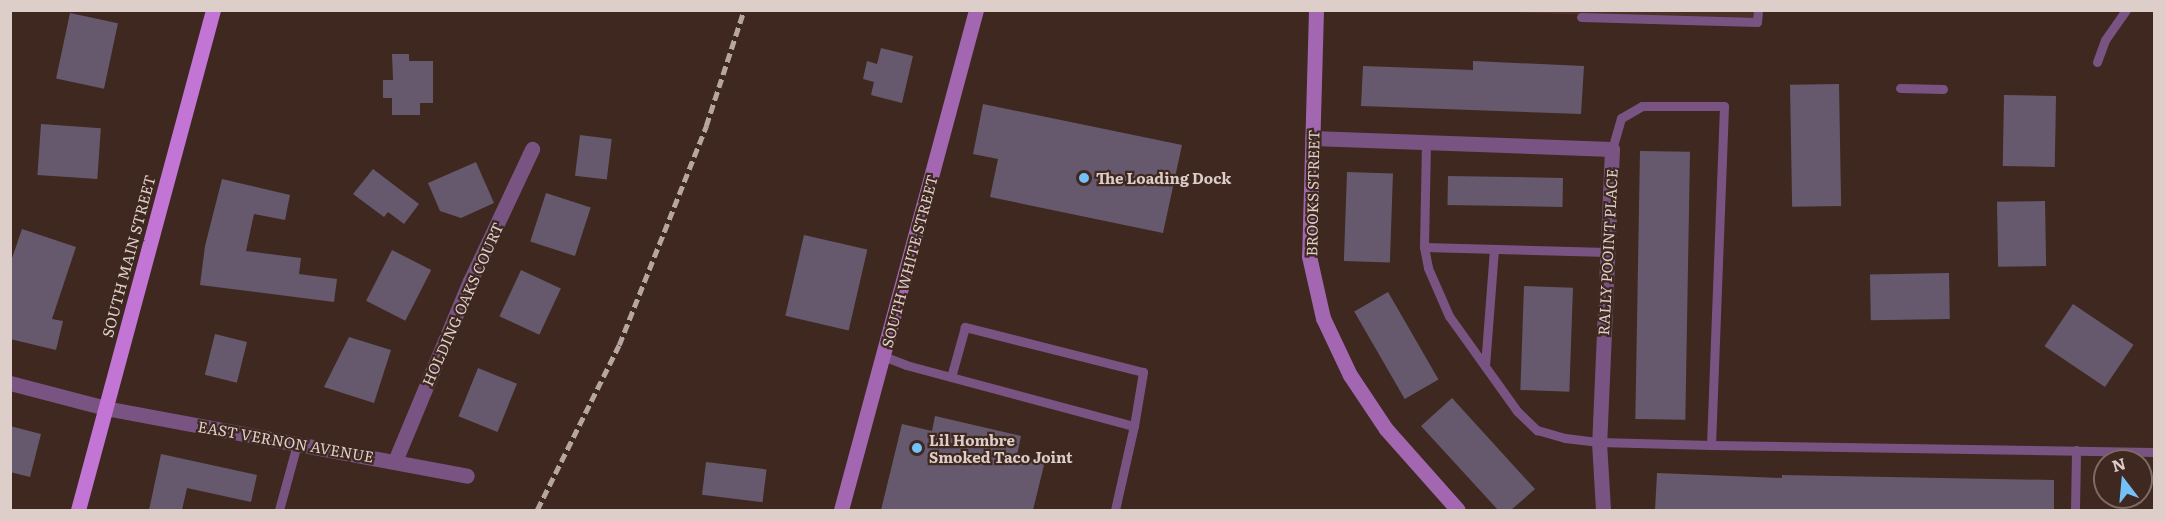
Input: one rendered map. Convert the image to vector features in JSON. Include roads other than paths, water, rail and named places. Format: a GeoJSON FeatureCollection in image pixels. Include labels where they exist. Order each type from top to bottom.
{"type":"FeatureCollection","features":[{"type":"Feature","properties":{"kind":"main road","name":"SOUTH MAIN STREET"},"geometry":{"type":"LineString","coordinates":[[78,510],[213,10]]}},
{"type":"Feature","properties":{"kind":"street","name":"SOUTH WHITE STREET"},"geometry":{"type":"LineString","coordinates":[[841,510],[976,10]]}},
{"type":"Feature","properties":{"kind":"street","name":"BROOKS STREET"},"geometry":{"type":"LineString","coordinates":[[1316,10],[1309,256],[1323,318],[1350,375],[1386,429],[1458,510]]}},
{"type":"Feature","properties":{"kind":"street","name":"RALLY POOINT PLACE"},"geometry":{"type":"LineString","coordinates":[[1312,138],[1612,148],[1599,442],[1603,510]]}},
{"type":"Feature","properties":{"kind":"street","name":"HOLDING OAKS COURT"},"geometry":{"type":"LineString","coordinates":[[395,461],[470,281],[532,148]]}},
{"type":"Feature","properties":{"kind":"street","name":"EAST VERNON AVENUE"},"geometry":{"type":"LineString","coordinates":[[10,383],[105,408],[467,476]]}},
{"type":"Feature","properties":{"kind":"lane"},"geometry":{"type":"LineString","coordinates":[[1581,17],[1757,22],[1758,10]]}},
{"type":"Feature","properties":{"kind":"lane"},"geometry":{"type":"LineString","coordinates":[[2097,62],[2105,40],[2126,10]]}},
{"type":"Feature","properties":{"kind":"lane"},"geometry":{"type":"LineString","coordinates":[[1900,88],[1943,89]]}},
{"type":"Feature","properties":{"kind":"lane"},"geometry":{"type":"LineString","coordinates":[[1612,148],[1621,118],[1642,106],[1724,105],[1711,445]]}},
{"type":"Feature","properties":{"kind":"lane"},"geometry":{"type":"LineString","coordinates":[[1426,142],[1424,248],[1428,268],[1449,316],[1517,411],[1537,430],[1565,438],[1599,442],[2154,452]]}},
{"type":"Feature","properties":{"kind":"lane"},"geometry":{"type":"LineString","coordinates":[[1424,248],[1607,252]]}},
{"type":"Feature","properties":{"kind":"lane"},"geometry":{"type":"LineString","coordinates":[[1485,366],[1494,250]]}},
{"type":"Feature","properties":{"kind":"lane"},"geometry":{"type":"LineString","coordinates":[[951,377],[965,327],[1143,372],[1134,426],[1114,510]]}},
{"type":"Feature","properties":{"kind":"lane"},"geometry":{"type":"LineString","coordinates":[[883,356],[951,377],[1134,426]]}},
{"type":"Feature","properties":{"kind":"lane"},"geometry":{"type":"LineString","coordinates":[[279,510],[297,444]]}},
{"type":"Feature","properties":{"kind":"lane"},"geometry":{"type":"LineString","coordinates":[[2075,510],[2076,450]]}},
{"type":"Feature","properties":{"kind":"railway"},"geometry":{"type":"LineString","coordinates":[[537,510],[619,345],[706,126],[744,10]]}},
{"type":"Feature","properties":{"kind":"place","name":"The Loading Dock"},"geometry":{"type":"Point","coordinates":[1084,178]}},
{"type":"Feature","properties":{"kind":"place","name":"Lil Hombre Smoked Taco Joint"},"geometry":{"type":"Point","coordinates":[917,448]}}]}
